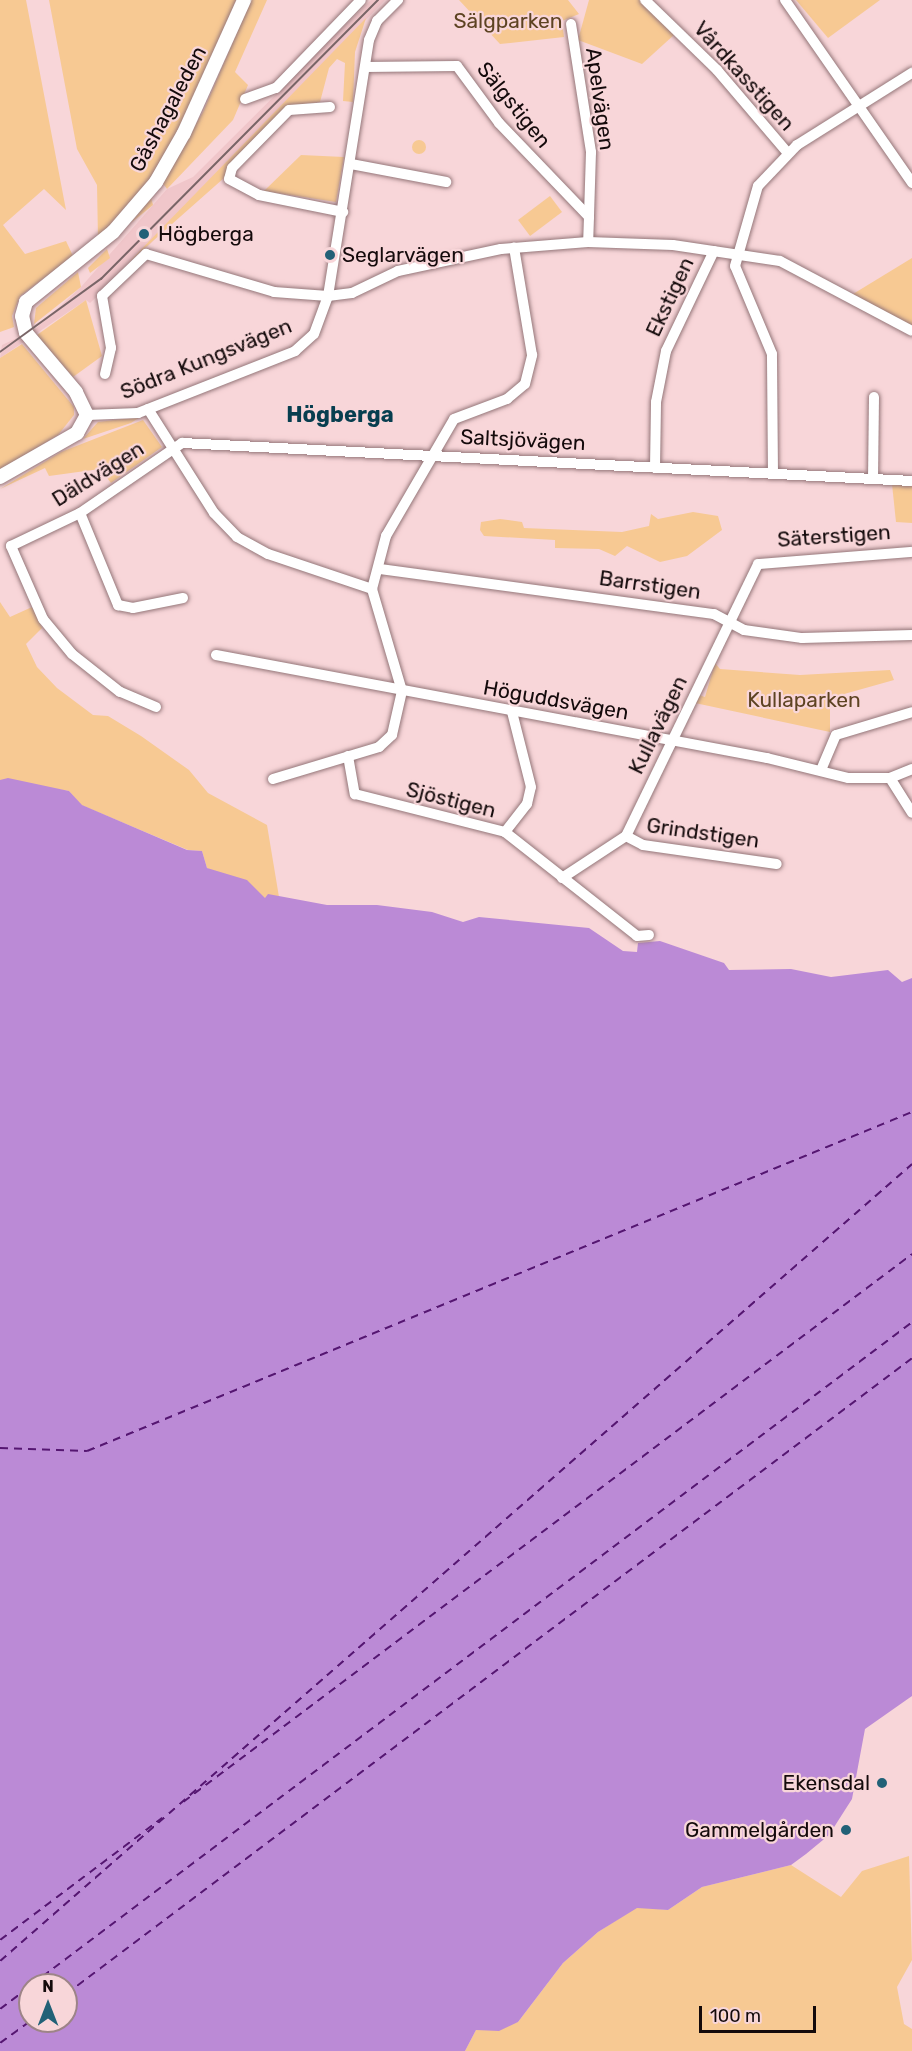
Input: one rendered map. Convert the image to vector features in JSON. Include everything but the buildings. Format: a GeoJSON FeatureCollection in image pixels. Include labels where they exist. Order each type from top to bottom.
{"type":"FeatureCollection","features":[{"type":"Feature","properties":{"kind":"main road","name":"Gåshagaleden"},"geometry":{"type":"LineString","coordinates":[[87,415],[81,399],[26,333],[23,309],[31,297],[112,232],[156,182],[184,133],[244,0]]}},
{"type":"Feature","properties":{"kind":"main road"},"geometry":{"type":"LineString","coordinates":[[0,477],[77,433],[87,415]]}},
{"type":"Feature","properties":{"kind":"street"},"geometry":{"type":"LineString","coordinates":[[245,99],[276,88],[361,0]]}},
{"type":"Feature","properties":{"kind":"street","name":"Södra Kungsvägen"},"geometry":{"type":"LineString","coordinates":[[87,415],[127,415],[148,409],[302,347],[318,329],[328,296],[351,164],[364,67],[372,30],[398,0]]}},
{"type":"Feature","properties":{"kind":"street","name":"Vårdkasstigen"},"geometry":{"type":"LineString","coordinates":[[645,0],[717,70],[788,153]]}},
{"type":"Feature","properties":{"kind":"street"},"geometry":{"type":"LineString","coordinates":[[785,0],[912,183]]}},
{"type":"Feature","properties":{"kind":"street","name":"Apelvägen"},"geometry":{"type":"LineString","coordinates":[[571,24],[591,152],[589,217]]}},
{"type":"Feature","properties":{"kind":"street","name":"Sälgstigen"},"geometry":{"type":"LineString","coordinates":[[364,67],[457,66],[499,123],[589,217]]}},
{"type":"Feature","properties":{"kind":"street"},"geometry":{"type":"LineString","coordinates":[[773,474],[772,354],[735,266],[736,254],[758,186],[788,153],[912,73]]}},
{"type":"Feature","properties":{"kind":"street"},"geometry":{"type":"LineString","coordinates":[[330,107],[289,110],[232,168],[229,179],[259,195],[343,212]]}},
{"type":"Feature","properties":{"kind":"street"},"geometry":{"type":"LineString","coordinates":[[351,164],[447,182]]}},
{"type":"Feature","properties":{"kind":"street"},"geometry":{"type":"LineString","coordinates":[[588,242],[589,217]]}},
{"type":"Feature","properties":{"kind":"street"},"geometry":{"type":"LineString","coordinates":[[105,374],[111,348],[102,296],[146,254],[274,292],[328,296],[352,293],[398,271],[514,247],[588,242],[714,250],[802,270],[912,331]]}},
{"type":"Feature","properties":{"kind":"street"},"geometry":{"type":"LineString","coordinates":[[273,779],[386,742],[402,691],[372,589],[380,569],[386,536],[453,419],[517,392],[532,368],[514,247]]}},
{"type":"Feature","properties":{"kind":"street","name":"Ekstigen"},"geometry":{"type":"LineString","coordinates":[[655,468],[656,402],[666,351],[714,250]]}},
{"type":"Feature","properties":{"kind":"street"},"geometry":{"type":"LineString","coordinates":[[873,479],[874,397]]}},
{"type":"Feature","properties":{"kind":"street"},"geometry":{"type":"LineString","coordinates":[[148,409],[214,513],[237,537],[268,554],[372,589]]}},
{"type":"Feature","properties":{"kind":"street","name":"Saltsjövägen"},"geometry":{"type":"LineString","coordinates":[[173,449],[191,441],[912,481]]}},
{"type":"Feature","properties":{"kind":"street","name":"Däldvägen"},"geometry":{"type":"LineString","coordinates":[[156,707],[120,692],[72,654],[43,619],[11,546],[80,513],[173,449]]}},
{"type":"Feature","properties":{"kind":"street"},"geometry":{"type":"LineString","coordinates":[[80,513],[118,604],[133,608],[183,598]]}},
{"type":"Feature","properties":{"kind":"street","name":"Säterstigen"},"geometry":{"type":"LineString","coordinates":[[758,564],[912,552]]}},
{"type":"Feature","properties":{"kind":"street","name":"Kullavägen"},"geometry":{"type":"LineString","coordinates":[[626,836],[758,564]]}},
{"type":"Feature","properties":{"kind":"street","name":"Barrstigen"},"geometry":{"type":"LineString","coordinates":[[380,569],[714,614],[731,623],[802,638],[912,634]]}},
{"type":"Feature","properties":{"kind":"street","name":"Höguddsvägen"},"geometry":{"type":"LineString","coordinates":[[216,655],[672,741],[863,780],[890,778],[912,769]]}},
{"type":"Feature","properties":{"kind":"street"},"geometry":{"type":"LineString","coordinates":[[505,832],[527,804],[531,787],[512,712]]}},
{"type":"Feature","properties":{"kind":"street"},"geometry":{"type":"LineString","coordinates":[[821,770],[828,745],[837,735],[912,712]]}},
{"type":"Feature","properties":{"kind":"street","name":"Sjöstigen"},"geometry":{"type":"LineString","coordinates":[[348,756],[355,794],[505,832],[637,936],[649,935]]}},
{"type":"Feature","properties":{"kind":"street"},"geometry":{"type":"LineString","coordinates":[[890,778],[912,813]]}},
{"type":"Feature","properties":{"kind":"street"},"geometry":{"type":"LineString","coordinates":[[562,878],[626,836]]}},
{"type":"Feature","properties":{"kind":"street","name":"Grindstigen"},"geometry":{"type":"LineString","coordinates":[[626,836],[643,845],[777,864]]}},
{"type":"Feature","properties":{"kind":"shaded area"},"geometry":{"type":"Polygon","coordinates":[[[371,0],[385,0],[130,265],[90,303],[86,300],[0,358],[2,345],[34,330],[81,287],[167,189],[193,177],[371,0]]]}},
{"type":"Feature","properties":{"kind":"shaded area"},"geometry":{"type":"Polygon","coordinates":[[[8,778],[69,791],[82,805],[187,850],[202,851],[207,868],[247,880],[265,898],[268,894],[327,905],[377,905],[432,912],[463,922],[479,917],[589,928],[623,951],[637,952],[638,943],[660,941],[724,963],[729,970],[791,969],[831,977],[888,970],[902,982],[912,978],[912,1696],[865,1729],[852,1799],[829,1835],[791,1865],[702,1887],[668,1910],[637,1908],[598,1932],[563,1963],[518,2022],[499,2031],[476,2030],[465,2051],[0,2051],[0,780],[8,778]]]}},
{"type":"Feature","properties":{"kind":"green space"},"geometry":{"type":"Polygon","coordinates":[[[0,0],[26,0],[66,210],[44,189],[3,225],[25,254],[66,241],[73,256],[20,296],[12,316],[14,327],[0,332],[0,0]]]}},
{"type":"Feature","properties":{"kind":"green space"},"geometry":{"type":"Polygon","coordinates":[[[49,0],[236,0],[191,106],[147,184],[98,239],[97,185],[77,149],[49,0]]]}},
{"type":"Feature","properties":{"kind":"green space"},"geometry":{"type":"Polygon","coordinates":[[[251,0],[267,0],[235,72],[248,85],[233,120],[167,189],[162,182],[203,112],[251,0]]]}},
{"type":"Feature","properties":{"kind":"green space","name":"Sälgparken"},"geometry":{"type":"Polygon","coordinates":[[[459,0],[568,0],[579,14],[562,21],[564,37],[500,44],[459,0]]]}},
{"type":"Feature","properties":{"kind":"green space"},"geometry":{"type":"Polygon","coordinates":[[[589,0],[641,0],[675,34],[642,64],[578,40],[589,0]]]}},
{"type":"Feature","properties":{"kind":"green space"},"geometry":{"type":"Polygon","coordinates":[[[796,0],[880,0],[828,38],[796,0]]]}},
{"type":"Feature","properties":{"kind":"green space"},"geometry":{"type":"Polygon","coordinates":[[[366,18],[355,52],[353,102],[343,101],[345,63],[337,59],[329,68],[320,102],[290,106],[224,178],[128,263],[366,18]]]}},
{"type":"Feature","properties":{"kind":"green space"},"geometry":{"type":"Polygon","coordinates":[[[419,140],[424,142],[426,147],[424,152],[419,154],[414,152],[412,147],[414,142],[419,140]]]}},
{"type":"Feature","properties":{"kind":"green space"},"geometry":{"type":"Polygon","coordinates":[[[301,155],[344,157],[336,202],[264,191],[301,155]]]}},
{"type":"Feature","properties":{"kind":"green space"},"geometry":{"type":"Polygon","coordinates":[[[550,196],[562,212],[530,236],[518,220],[550,196]]]}},
{"type":"Feature","properties":{"kind":"green space"},"geometry":{"type":"Polygon","coordinates":[[[151,198],[153,205],[131,223],[151,198]]]}},
{"type":"Feature","properties":{"kind":"green space"},"geometry":{"type":"Polygon","coordinates":[[[107,249],[110,258],[90,273],[88,268],[107,249]]]}},
{"type":"Feature","properties":{"kind":"green space"},"geometry":{"type":"Polygon","coordinates":[[[912,258],[912,327],[853,294],[912,258]]]}},
{"type":"Feature","properties":{"kind":"green space"},"geometry":{"type":"Polygon","coordinates":[[[78,272],[81,287],[34,324],[36,308],[78,272]]]}},
{"type":"Feature","properties":{"kind":"green space"},"geometry":{"type":"Polygon","coordinates":[[[86,300],[102,356],[73,377],[37,335],[86,300]]]}},
{"type":"Feature","properties":{"kind":"green space"},"geometry":{"type":"Polygon","coordinates":[[[22,344],[74,407],[74,415],[58,435],[0,470],[0,358],[22,344]]]}},
{"type":"Feature","properties":{"kind":"green space"},"geometry":{"type":"Polygon","coordinates":[[[140,417],[131,423],[83,439],[98,422],[140,417]]]}},
{"type":"Feature","properties":{"kind":"green space"},"geometry":{"type":"Polygon","coordinates":[[[143,420],[162,447],[111,483],[100,469],[49,476],[45,468],[0,489],[61,452],[143,420]]]}},
{"type":"Feature","properties":{"kind":"green space"},"geometry":{"type":"Polygon","coordinates":[[[892,484],[912,486],[912,523],[896,522],[892,484]]]}},
{"type":"Feature","properties":{"kind":"green space"},"geometry":{"type":"Polygon","coordinates":[[[693,512],[718,516],[722,530],[687,556],[660,562],[627,546],[615,556],[599,549],[555,548],[555,540],[484,536],[480,530],[481,522],[500,519],[522,522],[524,528],[622,532],[649,526],[651,514],[658,519],[693,512]]]}},
{"type":"Feature","properties":{"kind":"green space"},"geometry":{"type":"Polygon","coordinates":[[[0,602],[10,617],[32,607],[42,628],[26,644],[37,667],[57,688],[93,715],[108,716],[141,736],[189,770],[208,793],[267,825],[279,897],[264,898],[207,868],[202,851],[188,850],[81,805],[69,791],[0,780],[0,602]]]}},
{"type":"Feature","properties":{"kind":"green space","name":"Kullaparken"},"geometry":{"type":"Polygon","coordinates":[[[715,663],[720,669],[800,675],[890,670],[894,680],[830,698],[830,732],[695,703],[699,695],[705,697],[715,663]]]}},
{"type":"Feature","properties":{"kind":"green space"},"geometry":{"type":"Polygon","coordinates":[[[909,1856],[912,1960],[897,1987],[904,2024],[912,2029],[912,2051],[465,2051],[476,2030],[518,2022],[563,1963],[598,1932],[637,1907],[668,1910],[702,1887],[791,1865],[841,1897],[862,1871],[909,1856]]]}},
{"type":"Feature","properties":{"kind":"ferry route"},"geometry":{"type":"LineString","coordinates":[[0,1448],[87,1451],[912,1112]]}},
{"type":"Feature","properties":{"kind":"ferry route"},"geometry":{"type":"LineString","coordinates":[[0,1961],[912,1164]]}},
{"type":"Feature","properties":{"kind":"ferry route"},"geometry":{"type":"LineString","coordinates":[[183,1802],[912,1254]]}},
{"type":"Feature","properties":{"kind":"ferry route"},"geometry":{"type":"LineString","coordinates":[[47,1973],[912,1322]]}},
{"type":"Feature","properties":{"kind":"ferry route"},"geometry":{"type":"LineString","coordinates":[[78,1985],[912,1358]]}},
{"type":"Feature","properties":{"kind":"ferry route"},"geometry":{"type":"LineString","coordinates":[[0,1940],[162,1818]]}},
{"type":"Feature","properties":{"kind":"ferry route"},"geometry":{"type":"LineString","coordinates":[[0,2009],[18,1995]]}},
{"type":"Feature","properties":{"kind":"ferry route"},"geometry":{"type":"LineString","coordinates":[[0,2043],[18,2030]]}},
{"type":"Feature","properties":{"kind":"tram line"},"geometry":{"type":"LineString","coordinates":[[0,352],[101,279],[378,0]]}},
{"type":"Feature","properties":{"kind":"place","name":"Högberga"},"geometry":{"type":"Point","coordinates":[144,234]}},
{"type":"Feature","properties":{"kind":"place","name":"Seglarvägen"},"geometry":{"type":"Point","coordinates":[330,255]}},
{"type":"Feature","properties":{"kind":"place","name":"Ekensdal"},"geometry":{"type":"Point","coordinates":[882,1783]}},
{"type":"Feature","properties":{"kind":"place","name":"Gammelgården"},"geometry":{"type":"Point","coordinates":[846,1830]}},
{"type":"Feature","properties":{"kind":"district","name":"Högberga"},"geometry":{"type":"Point","coordinates":[340,415]}}]}
